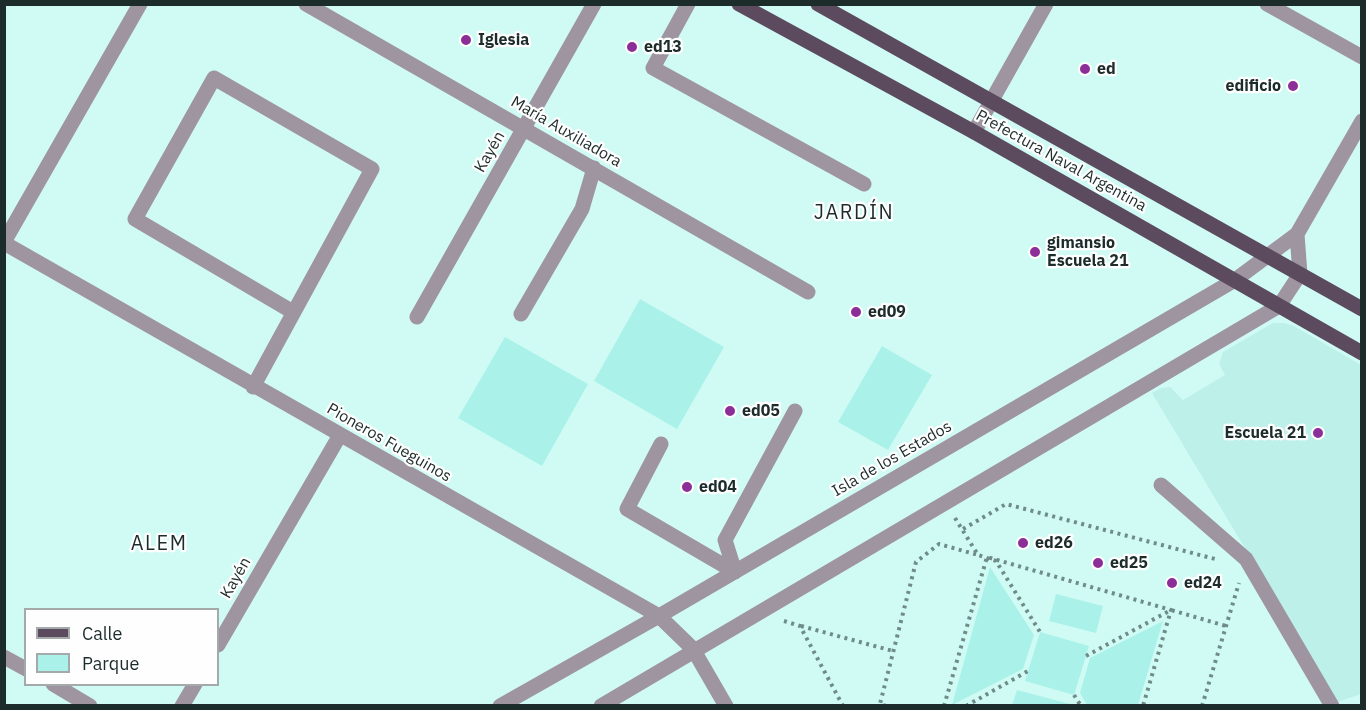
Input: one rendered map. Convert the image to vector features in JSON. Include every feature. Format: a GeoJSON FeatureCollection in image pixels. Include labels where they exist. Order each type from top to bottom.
{"type":"FeatureCollection","features":[{"type":"Feature","properties":{"kind":"main road","name":"Prefectura Naval Argentina"},"geometry":{"type":"LineString","coordinates":[[740,4],[974,132],[1362,353]]}},
{"type":"Feature","properties":{"kind":"main road","name":"Prefectura Naval Argentina"},"geometry":{"type":"LineString","coordinates":[[818,4],[1362,309]]}},
{"type":"Feature","properties":{"kind":"street"},"geometry":{"type":"LineString","coordinates":[[4,243],[140,4]]}},
{"type":"Feature","properties":{"kind":"street","name":"María Auxiliadora"},"geometry":{"type":"LineString","coordinates":[[306,4],[808,292]]}},
{"type":"Feature","properties":{"kind":"street","name":"Kayén"},"geometry":{"type":"LineString","coordinates":[[417,317],[594,4]]}},
{"type":"Feature","properties":{"kind":"street"},"geometry":{"type":"LineString","coordinates":[[688,4],[653,68],[864,184]]}},
{"type":"Feature","properties":{"kind":"street"},"geometry":{"type":"LineString","coordinates":[[974,132],[1046,4]]}},
{"type":"Feature","properties":{"kind":"street"},"geometry":{"type":"LineString","coordinates":[[1267,4],[1362,57]]}},
{"type":"Feature","properties":{"kind":"street"},"geometry":{"type":"LineString","coordinates":[[253,387],[372,169],[214,78],[135,219],[293,312]]}},
{"type":"Feature","properties":{"kind":"street","name":"Isla de los Estados"},"geometry":{"type":"LineString","coordinates":[[500,705],[735,572],[1234,280],[1265,255],[1297,234],[1362,121]]}},
{"type":"Feature","properties":{"kind":"street"},"geometry":{"type":"LineString","coordinates":[[521,314],[582,208],[594,168]]}},
{"type":"Feature","properties":{"kind":"street"},"geometry":{"type":"LineString","coordinates":[[601,705],[755,612],[1279,306],[1300,274],[1297,234]]}},
{"type":"Feature","properties":{"kind":"street","name":"Pioneros Fueguinos"},"geometry":{"type":"LineString","coordinates":[[4,243],[253,387],[659,616],[693,649],[726,705]]}},
{"type":"Feature","properties":{"kind":"street"},"geometry":{"type":"LineString","coordinates":[[735,572],[725,540],[795,411]]}},
{"type":"Feature","properties":{"kind":"street","name":"Kayén"},"geometry":{"type":"LineString","coordinates":[[219,643],[340,435]]}},
{"type":"Feature","properties":{"kind":"street"},"geometry":{"type":"LineString","coordinates":[[661,444],[627,509],[735,572]]}},
{"type":"Feature","properties":{"kind":"street"},"geometry":{"type":"LineString","coordinates":[[1161,485],[1245,563],[1332,705]]}},
{"type":"Feature","properties":{"kind":"street"},"geometry":{"type":"LineString","coordinates":[[4,657],[24,668]]}},
{"type":"Feature","properties":{"kind":"street"},"geometry":{"type":"LineString","coordinates":[[57,686],[90,705]]}},
{"type":"Feature","properties":{"kind":"street"},"geometry":{"type":"LineString","coordinates":[[182,705],[194,686]]}},
{"type":"Feature","properties":{"kind":"path"},"geometry":{"type":"LineString","coordinates":[[944,502],[978,555]]}},
{"type":"Feature","properties":{"kind":"path"},"geometry":{"type":"LineString","coordinates":[[963,529],[1006,504],[1245,563],[1202,705]]}},
{"type":"Feature","properties":{"kind":"path"},"geometry":{"type":"LineString","coordinates":[[886,705],[880,704],[916,562],[939,544],[1226,626]]}},
{"type":"Feature","properties":{"kind":"path"},"geometry":{"type":"LineString","coordinates":[[987,557],[996,561],[1040,632]]}},
{"type":"Feature","properties":{"kind":"path"},"geometry":{"type":"LineString","coordinates":[[944,705],[987,557]]}},
{"type":"Feature","properties":{"kind":"path"},"geometry":{"type":"LineString","coordinates":[[1086,656],[1171,610]]}},
{"type":"Feature","properties":{"kind":"path"},"geometry":{"type":"LineString","coordinates":[[1143,705],[1171,610]]}},
{"type":"Feature","properties":{"kind":"path"},"geometry":{"type":"LineString","coordinates":[[755,612],[893,651]]}},
{"type":"Feature","properties":{"kind":"path"},"geometry":{"type":"LineString","coordinates":[[800,626],[843,705]]}},
{"type":"Feature","properties":{"kind":"path"},"geometry":{"type":"LineString","coordinates":[[966,705],[1028,671]]}},
{"type":"Feature","properties":{"kind":"path"},"geometry":{"type":"LineString","coordinates":[[1074,695],[1081,705]]}},
{"type":"Feature","properties":{"kind":"shaded area"},"geometry":{"type":"Polygon","coordinates":[[[1273,323],[1294,326],[1361,365],[1361,694],[1337,702],[1152,393],[1161,388],[1170,387],[1183,400],[1225,375],[1219,364],[1223,352],[1273,323]]]}},
{"type":"Feature","properties":{"kind":"green space"},"geometry":{"type":"Polygon","coordinates":[[[640,299],[724,347],[677,429],[594,381],[640,299]]]}},
{"type":"Feature","properties":{"kind":"green space"},"geometry":{"type":"Polygon","coordinates":[[[505,337],[588,384],[542,466],[458,418],[505,337]]]}},
{"type":"Feature","properties":{"kind":"green space"},"geometry":{"type":"Polygon","coordinates":[[[882,346],[932,375],[888,450],[838,422],[882,346]]]}},
{"type":"Feature","properties":{"kind":"green space"},"geometry":{"type":"Polygon","coordinates":[[[990,567],[1034,635],[1023,669],[952,705],[990,567]]]}},
{"type":"Feature","properties":{"kind":"green space"},"geometry":{"type":"Polygon","coordinates":[[[1056,594],[1103,606],[1096,633],[1049,621],[1056,594]]]}},
{"type":"Feature","properties":{"kind":"green space"},"geometry":{"type":"Polygon","coordinates":[[[1163,621],[1138,705],[1087,705],[1080,693],[1090,658],[1163,621]]]}},
{"type":"Feature","properties":{"kind":"green space"},"geometry":{"type":"Polygon","coordinates":[[[1040,632],[1089,646],[1074,695],[1025,681],[1040,632]]]}},
{"type":"Feature","properties":{"kind":"green space"},"geometry":{"type":"Polygon","coordinates":[[[1017,690],[1074,705],[1012,705],[1017,690]]]}},
{"type":"Feature","properties":{"kind":"place","name":"Iglesia"},"geometry":{"type":"Point","coordinates":[466,40]}},
{"type":"Feature","properties":{"kind":"place","name":"ed13"},"geometry":{"type":"Point","coordinates":[632,47]}},
{"type":"Feature","properties":{"kind":"place","name":"ed"},"geometry":{"type":"Point","coordinates":[1085,69]}},
{"type":"Feature","properties":{"kind":"place","name":"edificio"},"geometry":{"type":"Point","coordinates":[1293,86]}},
{"type":"Feature","properties":{"kind":"place","name":"gimansio Escuela 21"},"geometry":{"type":"Point","coordinates":[1035,252]}},
{"type":"Feature","properties":{"kind":"place","name":"ed09"},"geometry":{"type":"Point","coordinates":[856,312]}},
{"type":"Feature","properties":{"kind":"place","name":"ed05"},"geometry":{"type":"Point","coordinates":[730,411]}},
{"type":"Feature","properties":{"kind":"place","name":"Escuela 21"},"geometry":{"type":"Point","coordinates":[1318,433]}},
{"type":"Feature","properties":{"kind":"place","name":"ed04"},"geometry":{"type":"Point","coordinates":[687,487]}},
{"type":"Feature","properties":{"kind":"place","name":"ed26"},"geometry":{"type":"Point","coordinates":[1023,543]}},
{"type":"Feature","properties":{"kind":"place","name":"ed25"},"geometry":{"type":"Point","coordinates":[1098,563]}},
{"type":"Feature","properties":{"kind":"place","name":"ed24"},"geometry":{"type":"Point","coordinates":[1172,583]}},
{"type":"Feature","properties":{"kind":"district","name":"JARDÍN"},"geometry":{"type":"Point","coordinates":[854,213]}},
{"type":"Feature","properties":{"kind":"district","name":"ALEM"},"geometry":{"type":"Point","coordinates":[159,544]}}]}
